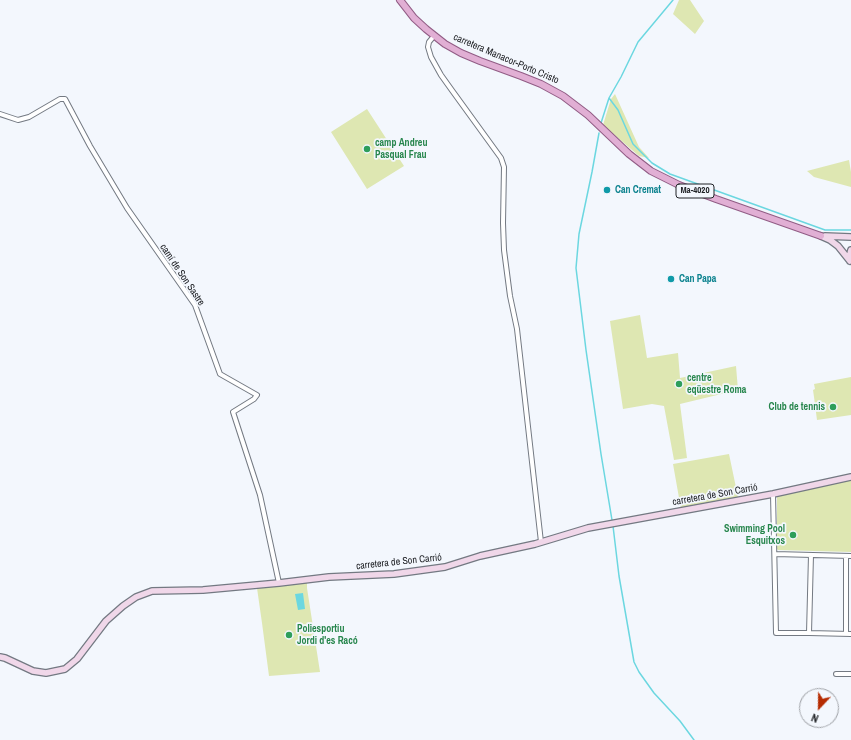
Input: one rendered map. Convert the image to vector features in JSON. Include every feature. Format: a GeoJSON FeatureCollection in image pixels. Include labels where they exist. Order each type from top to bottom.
{"type":"FeatureCollection","features":[{"type":"Feature","properties":{"kind":"main road","name":"carretera Manacor-Porto Cristo"},"geometry":{"type":"LineString","coordinates":[[400,0],[414,18],[445,44],[467,56],[541,84],[563,96],[588,115],[634,159],[665,179],[716,199],[821,236]]}},
{"type":"Feature","properties":{"kind":"street"},"geometry":{"type":"LineString","coordinates":[[434,36],[429,42],[428,46],[431,57],[441,75],[501,158],[504,167],[504,250],[510,296],[517,329],[541,542]]}},
{"type":"Feature","properties":{"kind":"street","name":"camí de Son Sastre"},"geometry":{"type":"LineString","coordinates":[[0,114],[18,120],[29,117],[60,99],[65,99],[126,208],[195,305],[220,374],[257,395],[254,399],[233,412],[260,495],[279,583]]}},
{"type":"Feature","properties":{"kind":"street","name":"Ma-4020"},"geometry":{"type":"LineString","coordinates":[[821,236],[851,237]]}},
{"type":"Feature","properties":{"kind":"street","name":"Ma-4020"},"geometry":{"type":"LineString","coordinates":[[821,236],[838,246],[851,262]]}},
{"type":"Feature","properties":{"kind":"street","name":"Ma-4020"},"geometry":{"type":"LineString","coordinates":[[851,250],[851,262]]}},
{"type":"Feature","properties":{"kind":"street","name":"carretera de Son Carrió"},"geometry":{"type":"LineString","coordinates":[[0,657],[6,658],[32,671],[46,673],[65,669],[77,659],[106,621],[136,597],[152,591],[204,590],[328,577],[394,574],[445,566],[480,556],[541,542],[588,528],[773,494],[851,477]]}},
{"type":"Feature","properties":{"kind":"street"},"geometry":{"type":"LineString","coordinates":[[773,494],[776,633],[851,634]]}},
{"type":"Feature","properties":{"kind":"street"},"geometry":{"type":"LineString","coordinates":[[775,554],[849,556],[846,634]]}},
{"type":"Feature","properties":{"kind":"street"},"geometry":{"type":"LineString","coordinates":[[810,633],[811,555]]}},
{"type":"Feature","properties":{"kind":"street"},"geometry":{"type":"LineString","coordinates":[[836,674],[851,674]]}},
{"type":"Feature","properties":{"kind":"green space"},"geometry":{"type":"Polygon","coordinates":[[[679,0],[690,0],[704,21],[695,34],[673,14],[679,0]]]}},
{"type":"Feature","properties":{"kind":"green space"},"geometry":{"type":"Polygon","coordinates":[[[615,94],[639,147],[649,158],[639,156],[603,125],[611,99],[615,94]]]}},
{"type":"Feature","properties":{"kind":"green space","name":"camp Andreu Pasqual Frau"},"geometry":{"type":"Polygon","coordinates":[[[367,109],[404,166],[367,189],[331,132],[367,109]]]}},
{"type":"Feature","properties":{"kind":"green space"},"geometry":{"type":"Polygon","coordinates":[[[849,160],[851,187],[814,177],[807,171],[849,160]]]}},
{"type":"Feature","properties":{"kind":"green space","name":"centre eqüestre Roma"},"geometry":{"type":"Polygon","coordinates":[[[640,315],[647,358],[678,353],[680,378],[736,366],[738,390],[680,404],[687,458],[674,460],[664,406],[652,404],[623,409],[610,321],[640,315]]]}},
{"type":"Feature","properties":{"kind":"green space","name":"Club de tennis"},"geometry":{"type":"Polygon","coordinates":[[[851,377],[851,415],[817,420],[813,390],[815,389],[814,384],[851,377]]]}},
{"type":"Feature","properties":{"kind":"green space"},"geometry":{"type":"Polygon","coordinates":[[[729,454],[738,497],[681,509],[673,464],[729,454]]]}},
{"type":"Feature","properties":{"kind":"green space"},"geometry":{"type":"Polygon","coordinates":[[[851,478],[851,552],[777,549],[777,495],[851,478]]]}},
{"type":"Feature","properties":{"kind":"green space","name":"Poliesportiu Jordi d'es Racó"},"geometry":{"type":"Polygon","coordinates":[[[307,582],[320,672],[269,676],[257,588],[307,582]]]}},
{"type":"Feature","properties":{"kind":"water"},"geometry":{"type":"Polygon","coordinates":[[[303,593],[305,609],[298,610],[295,594],[303,593]]]}},
{"type":"Feature","properties":{"kind":"waterway"},"geometry":{"type":"LineString","coordinates":[[673,0],[638,42],[609,98],[618,110],[633,144],[652,163],[670,174],[825,230],[851,230]]}},
{"type":"Feature","properties":{"kind":"waterway"},"geometry":{"type":"LineString","coordinates":[[601,123],[609,98]]}},
{"type":"Feature","properties":{"kind":"waterway"},"geometry":{"type":"LineString","coordinates":[[599,133],[579,234],[576,268],[586,350],[612,520]]}},
{"type":"Feature","properties":{"kind":"waterway"},"geometry":{"type":"LineString","coordinates":[[613,526],[619,576],[634,662],[639,672],[654,693],[680,721],[694,740]]}},
{"type":"Feature","properties":{"kind":"place","name":"camp Andreu Pasqual Frau"},"geometry":{"type":"Point","coordinates":[367,149]}},
{"type":"Feature","properties":{"kind":"place","name":"Can Cremat"},"geometry":{"type":"Point","coordinates":[607,190]}},
{"type":"Feature","properties":{"kind":"place","name":"Can Papa"},"geometry":{"type":"Point","coordinates":[671,279]}},
{"type":"Feature","properties":{"kind":"place","name":"centre eqüestre Roma"},"geometry":{"type":"Point","coordinates":[679,384]}},
{"type":"Feature","properties":{"kind":"place","name":"Club de tennis"},"geometry":{"type":"Point","coordinates":[833,407]}},
{"type":"Feature","properties":{"kind":"place","name":"Swimming Pool Esquitxos"},"geometry":{"type":"Point","coordinates":[793,535]}},
{"type":"Feature","properties":{"kind":"place","name":"Poliesportiu Jordi d'es Racó"},"geometry":{"type":"Point","coordinates":[289,635]}}]}
